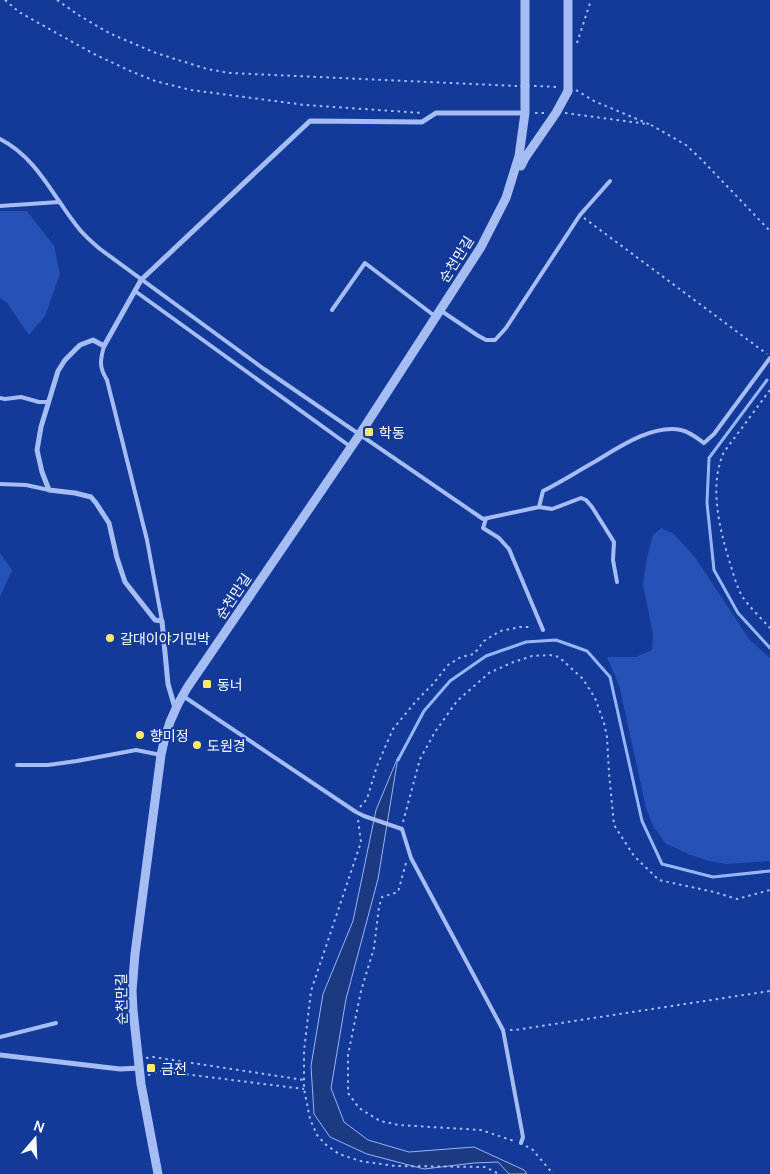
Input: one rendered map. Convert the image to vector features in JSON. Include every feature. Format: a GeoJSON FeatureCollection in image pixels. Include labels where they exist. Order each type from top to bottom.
{"type":"FeatureCollection","features":[{"type":"Feature","properties":{"kind":"street","name":"순천만길"},"geometry":{"type":"LineString","coordinates":[[158,1174],[140,1068],[132,1010],[132,991],[142,899],[164,739],[175,708],[182,695],[360,434],[481,247],[506,198],[519,156],[525,113],[525,0]]}},
{"type":"Feature","properties":{"kind":"street"},"geometry":{"type":"LineString","coordinates":[[506,198],[525,158],[572,90],[568,0]]}},
{"type":"Feature","properties":{"kind":"street"},"geometry":{"type":"LineString","coordinates":[[175,708],[168,684],[162,621],[155,620],[125,582],[109,523],[92,498],[75,493],[49,490],[42,472],[37,450],[41,427],[58,371],[69,355],[80,345],[93,340],[104,346],[141,280],[310,121],[422,122],[436,114],[525,113]]}},
{"type":"Feature","properties":{"kind":"street"},"geometry":{"type":"LineString","coordinates":[[0,1054],[120,1069],[140,1068]]}},
{"type":"Feature","properties":{"kind":"lane"},"geometry":{"type":"LineString","coordinates":[[0,139],[23,155],[34,166],[78,228],[100,249],[264,369],[483,519],[539,507],[552,509],[581,498],[586,500],[614,542],[613,560],[617,582]]}},
{"type":"Feature","properties":{"kind":"lane"},"geometry":{"type":"LineString","coordinates":[[332,310],[365,263],[438,313],[486,340],[495,340],[506,328],[580,215],[610,181]]}},
{"type":"Feature","properties":{"kind":"lane"},"geometry":{"type":"LineString","coordinates":[[0,206],[60,202]]}},
{"type":"Feature","properties":{"kind":"lane"},"geometry":{"type":"LineString","coordinates":[[135,290],[351,447]]}},
{"type":"Feature","properties":{"kind":"lane"},"geometry":{"type":"LineString","coordinates":[[104,346],[101,370],[107,380],[147,540],[162,621]]}},
{"type":"Feature","properties":{"kind":"lane"},"geometry":{"type":"LineString","coordinates":[[539,507],[542,491],[644,435],[669,429],[681,430],[704,443],[714,434],[770,357]]}},
{"type":"Feature","properties":{"kind":"lane"},"geometry":{"type":"LineString","coordinates":[[0,398],[21,397],[39,402],[49,402]]}},
{"type":"Feature","properties":{"kind":"lane"},"geometry":{"type":"LineString","coordinates":[[0,484],[26,485],[49,490]]}},
{"type":"Feature","properties":{"kind":"lane"},"geometry":{"type":"LineString","coordinates":[[486,519],[483,528],[499,538],[509,549],[543,630]]}},
{"type":"Feature","properties":{"kind":"lane"},"geometry":{"type":"LineString","coordinates":[[182,695],[356,812],[402,829],[411,858],[503,1030],[523,1137],[521,1143]]}},
{"type":"Feature","properties":{"kind":"lane"},"geometry":{"type":"LineString","coordinates":[[17,766],[76,761],[136,750],[161,755]]}},
{"type":"Feature","properties":{"kind":"lane"},"geometry":{"type":"LineString","coordinates":[[0,1037],[56,1023]]}},
{"type":"Feature","properties":{"kind":"path"},"geometry":{"type":"LineString","coordinates":[[5,0],[28,17],[94,54],[155,81],[191,90],[305,105],[436,114]]}},
{"type":"Feature","properties":{"kind":"path"},"geometry":{"type":"LineString","coordinates":[[57,0],[80,16],[112,34],[156,53],[230,73],[558,86]]}},
{"type":"Feature","properties":{"kind":"path"},"geometry":{"type":"LineString","coordinates":[[576,46],[591,0]]}},
{"type":"Feature","properties":{"kind":"path"},"geometry":{"type":"LineString","coordinates":[[572,90],[651,125],[686,145],[770,231]]}},
{"type":"Feature","properties":{"kind":"path"},"geometry":{"type":"LineString","coordinates":[[525,113],[566,113],[651,125]]}},
{"type":"Feature","properties":{"kind":"path"},"geometry":{"type":"LineString","coordinates":[[580,215],[770,357]]}},
{"type":"Feature","properties":{"kind":"path"},"geometry":{"type":"LineString","coordinates":[[770,390],[719,461],[717,511],[734,578],[743,596],[770,628]]}},
{"type":"Feature","properties":{"kind":"path"},"geometry":{"type":"LineString","coordinates":[[499,1174],[484,1167],[395,1166],[339,1154],[325,1144],[317,1135],[310,1119],[304,1089],[304,1052],[311,991],[361,842],[356,812],[367,799],[393,729],[448,665],[461,657],[474,654],[484,641],[500,631],[531,627]]}},
{"type":"Feature","properties":{"kind":"path"},"geometry":{"type":"LineString","coordinates":[[402,829],[420,759],[435,732],[457,701],[490,673],[532,656],[550,655],[559,657],[583,679],[595,698],[604,723],[614,825],[634,856],[659,880],[737,898],[770,890]]}},
{"type":"Feature","properties":{"kind":"path"},"geometry":{"type":"LineString","coordinates":[[411,858],[405,864],[398,892],[382,897],[379,906],[374,948],[361,991],[348,1055],[348,1093],[358,1108],[380,1121],[399,1125],[481,1130],[521,1143],[533,1150],[553,1174]]}},
{"type":"Feature","properties":{"kind":"path"},"geometry":{"type":"LineString","coordinates":[[503,1030],[515,1030],[770,991]]}},
{"type":"Feature","properties":{"kind":"path"},"geometry":{"type":"LineString","coordinates":[[140,1068],[153,1056],[304,1080]]}},
{"type":"Feature","properties":{"kind":"path"},"geometry":{"type":"LineString","coordinates":[[140,1068],[304,1089]]}},
{"type":"Feature","properties":{"kind":"shaded area"},"geometry":{"type":"Polygon","coordinates":[[[0,211],[27,211],[54,246],[60,274],[45,316],[29,335],[7,303],[0,298],[0,211]]]}},
{"type":"Feature","properties":{"kind":"shaded area"},"geometry":{"type":"Polygon","coordinates":[[[661,528],[674,534],[695,557],[749,639],[770,658],[770,861],[726,864],[688,854],[665,843],[653,826],[646,808],[619,685],[607,657],[636,657],[652,650],[653,634],[643,585],[646,561],[653,535],[661,528]]]}},
{"type":"Feature","properties":{"kind":"shaded area"},"geometry":{"type":"Polygon","coordinates":[[[0,553],[12,570],[0,597],[0,553]]]}},
{"type":"Feature","properties":{"kind":"shaded area"},"geometry":{"type":"Polygon","coordinates":[[[398,757],[378,879],[346,999],[331,1088],[344,1122],[368,1140],[409,1152],[474,1147],[524,1170],[527,1174],[509,1174],[498,1162],[424,1169],[367,1154],[330,1137],[314,1114],[311,1066],[323,994],[353,921],[376,810],[398,757]]]}},
{"type":"Feature","properties":{"kind":"waterway"},"geometry":{"type":"LineString","coordinates":[[767,380],[709,458],[707,503],[714,570],[738,613],[770,648]]}},
{"type":"Feature","properties":{"kind":"waterway"},"geometry":{"type":"LineString","coordinates":[[398,760],[424,711],[450,681],[486,656],[526,642],[556,640],[587,651],[610,677],[642,821],[662,864],[713,877],[770,871]]}},
{"type":"Feature","properties":{"kind":"place","name":"학동"},"geometry":{"type":"Point","coordinates":[369,432]}},
{"type":"Feature","properties":{"kind":"place","name":"갈대이야기민박"},"geometry":{"type":"Point","coordinates":[110,638]}},
{"type":"Feature","properties":{"kind":"place","name":"동너"},"geometry":{"type":"Point","coordinates":[207,684]}},
{"type":"Feature","properties":{"kind":"place","name":"향미정"},"geometry":{"type":"Point","coordinates":[140,735]}},
{"type":"Feature","properties":{"kind":"place","name":"도원경"},"geometry":{"type":"Point","coordinates":[197,745]}},
{"type":"Feature","properties":{"kind":"place","name":"금전"},"geometry":{"type":"Point","coordinates":[151,1068]}}]}
